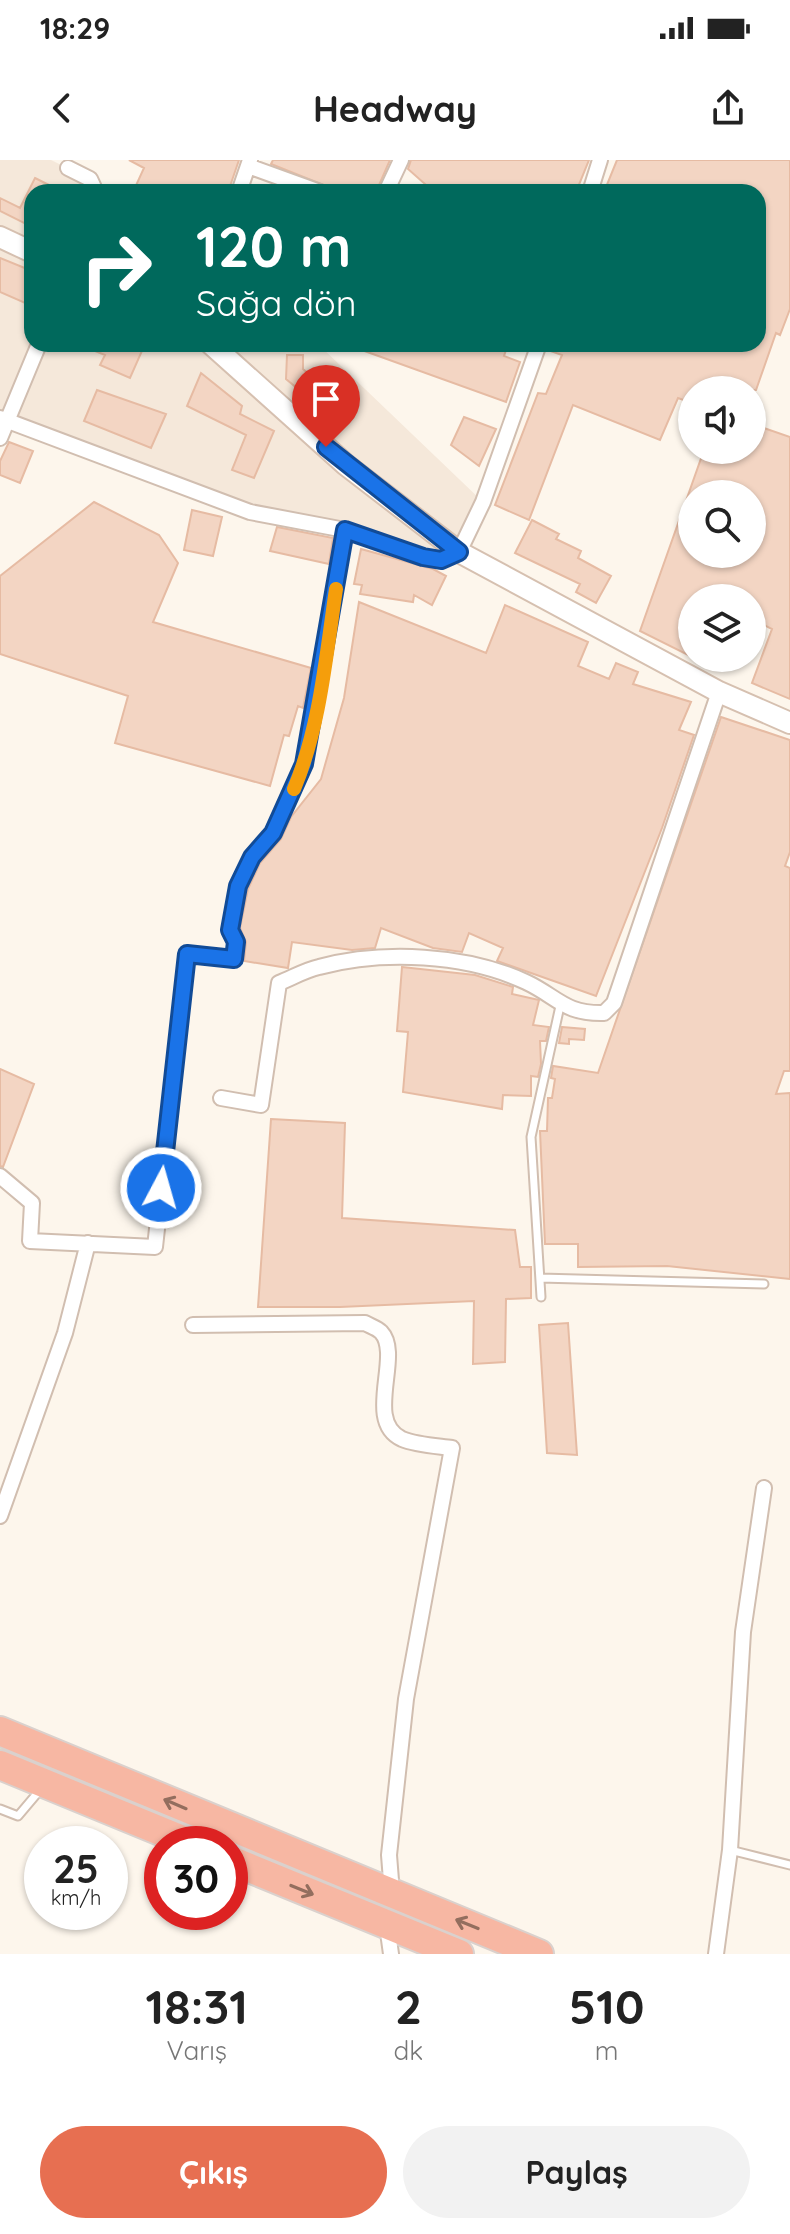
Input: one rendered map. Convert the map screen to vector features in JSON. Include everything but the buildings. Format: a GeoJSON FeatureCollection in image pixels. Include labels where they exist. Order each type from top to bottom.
{"type":"FeatureCollection","features":[{"type":"Feature","properties":{"kind":"highway"},"geometry":{"type":"LineString","coordinates":[[0,1731],[539,1954]]}},
{"type":"Feature","properties":{"kind":"highway"},"geometry":{"type":"LineString","coordinates":[[0,1765],[148,1826]]}},
{"type":"Feature","properties":{"kind":"highway"},"geometry":{"type":"LineString","coordinates":[[248,1867],[459,1954]]}},
{"type":"Feature","properties":{"kind":"street"},"geometry":{"type":"LineString","coordinates":[[390,184],[401,160]]}},
{"type":"Feature","properties":{"kind":"street"},"geometry":{"type":"LineString","coordinates":[[592,184],[600,160]]}},
{"type":"Feature","properties":{"kind":"street"},"geometry":{"type":"LineString","coordinates":[[242,184],[249,163],[300,184]]}},
{"type":"Feature","properties":{"kind":"street"},"geometry":{"type":"LineString","coordinates":[[68,168],[90,179],[92,184]]}},
{"type":"Feature","properties":{"kind":"street"},"geometry":{"type":"LineString","coordinates":[[0,237],[24,248]]}},
{"type":"Feature","properties":{"kind":"street"},"geometry":{"type":"LineString","coordinates":[[0,438],[3,419],[35,352]]}},
{"type":"Feature","properties":{"kind":"street"},"geometry":{"type":"LineString","coordinates":[[220,352],[346,465],[459,552],[719,692],[790,723]]}},
{"type":"Feature","properties":{"kind":"street"},"geometry":{"type":"LineString","coordinates":[[3,419],[250,512],[345,530],[423,557],[441,560],[459,552],[483,502],[536,352]]}},
{"type":"Feature","properties":{"kind":"street"},"geometry":{"type":"LineString","coordinates":[[0,1176],[32,1203],[30,1241],[155,1247],[187,954],[234,959],[236,942],[230,930],[238,886],[252,857],[273,833],[304,764],[345,530]]}},
{"type":"Feature","properties":{"kind":"street"},"geometry":{"type":"LineString","coordinates":[[221,1098],[261,1105],[279,983],[319,967],[395,957],[458,963],[528,983],[560,1006],[588,1013],[604,1013],[614,1003],[719,692]]}},
{"type":"Feature","properties":{"kind":"street"},"geometry":{"type":"LineString","coordinates":[[0,1516],[65,1333],[88,1243]]}},
{"type":"Feature","properties":{"kind":"street"},"geometry":{"type":"LineString","coordinates":[[193,1325],[365,1323],[380,1330],[387,1341],[384,1415],[391,1430],[402,1439],[452,1448],[406,1699],[389,1855],[392,1894]]}},
{"type":"Feature","properties":{"kind":"street"},"geometry":{"type":"LineString","coordinates":[[716,1954],[730,1850],[743,1632],[764,1488]]}},
{"type":"Feature","properties":{"kind":"street"},"geometry":{"type":"LineString","coordinates":[[387,1925],[391,1954]]}},
{"type":"Feature","properties":{"kind":"lane"},"geometry":{"type":"LineString","coordinates":[[541,1297],[531,1137],[560,1006]]}},
{"type":"Feature","properties":{"kind":"lane"},"geometry":{"type":"LineString","coordinates":[[540,1278],[764,1284]]}},
{"type":"Feature","properties":{"kind":"lane"},"geometry":{"type":"LineString","coordinates":[[0,1809],[18,1816],[46,1784]]}},
{"type":"Feature","properties":{"kind":"lane"},"geometry":{"type":"LineString","coordinates":[[730,1850],[790,1865]]}},
{"type":"Feature","properties":{"kind":"shaded area"},"geometry":{"type":"Polygon","coordinates":[[[0,160],[51,160],[90,179],[92,184],[24,184],[24,352],[326,352],[483,502],[459,552],[441,560],[250,512],[0,418],[0,160]]]}},
{"type":"Feature","properties":{"kind":"green space"},"geometry":{"type":"Polygon","coordinates":[[[0,1741],[204,1826],[165,1826],[0,1757],[0,1741]]]}},
{"type":"Feature","properties":{"kind":"green space"},"geometry":{"type":"Polygon","coordinates":[[[248,1844],[384,1901],[379,1914],[248,1860],[248,1844]]]}},
{"type":"Feature","properties":{"kind":"slow traffic"},"geometry":{"type":"LineString","coordinates":[[294,789],[304,764],[314,720],[336,589]]}},
{"type":"Feature","properties":{"kind":"route"},"geometry":{"type":"LineString","coordinates":[[161,1188],[187,954],[234,959],[236,942],[230,930],[238,886],[252,857],[273,833],[304,764],[345,530],[423,557],[441,560],[459,552],[326,447]]}}]}
